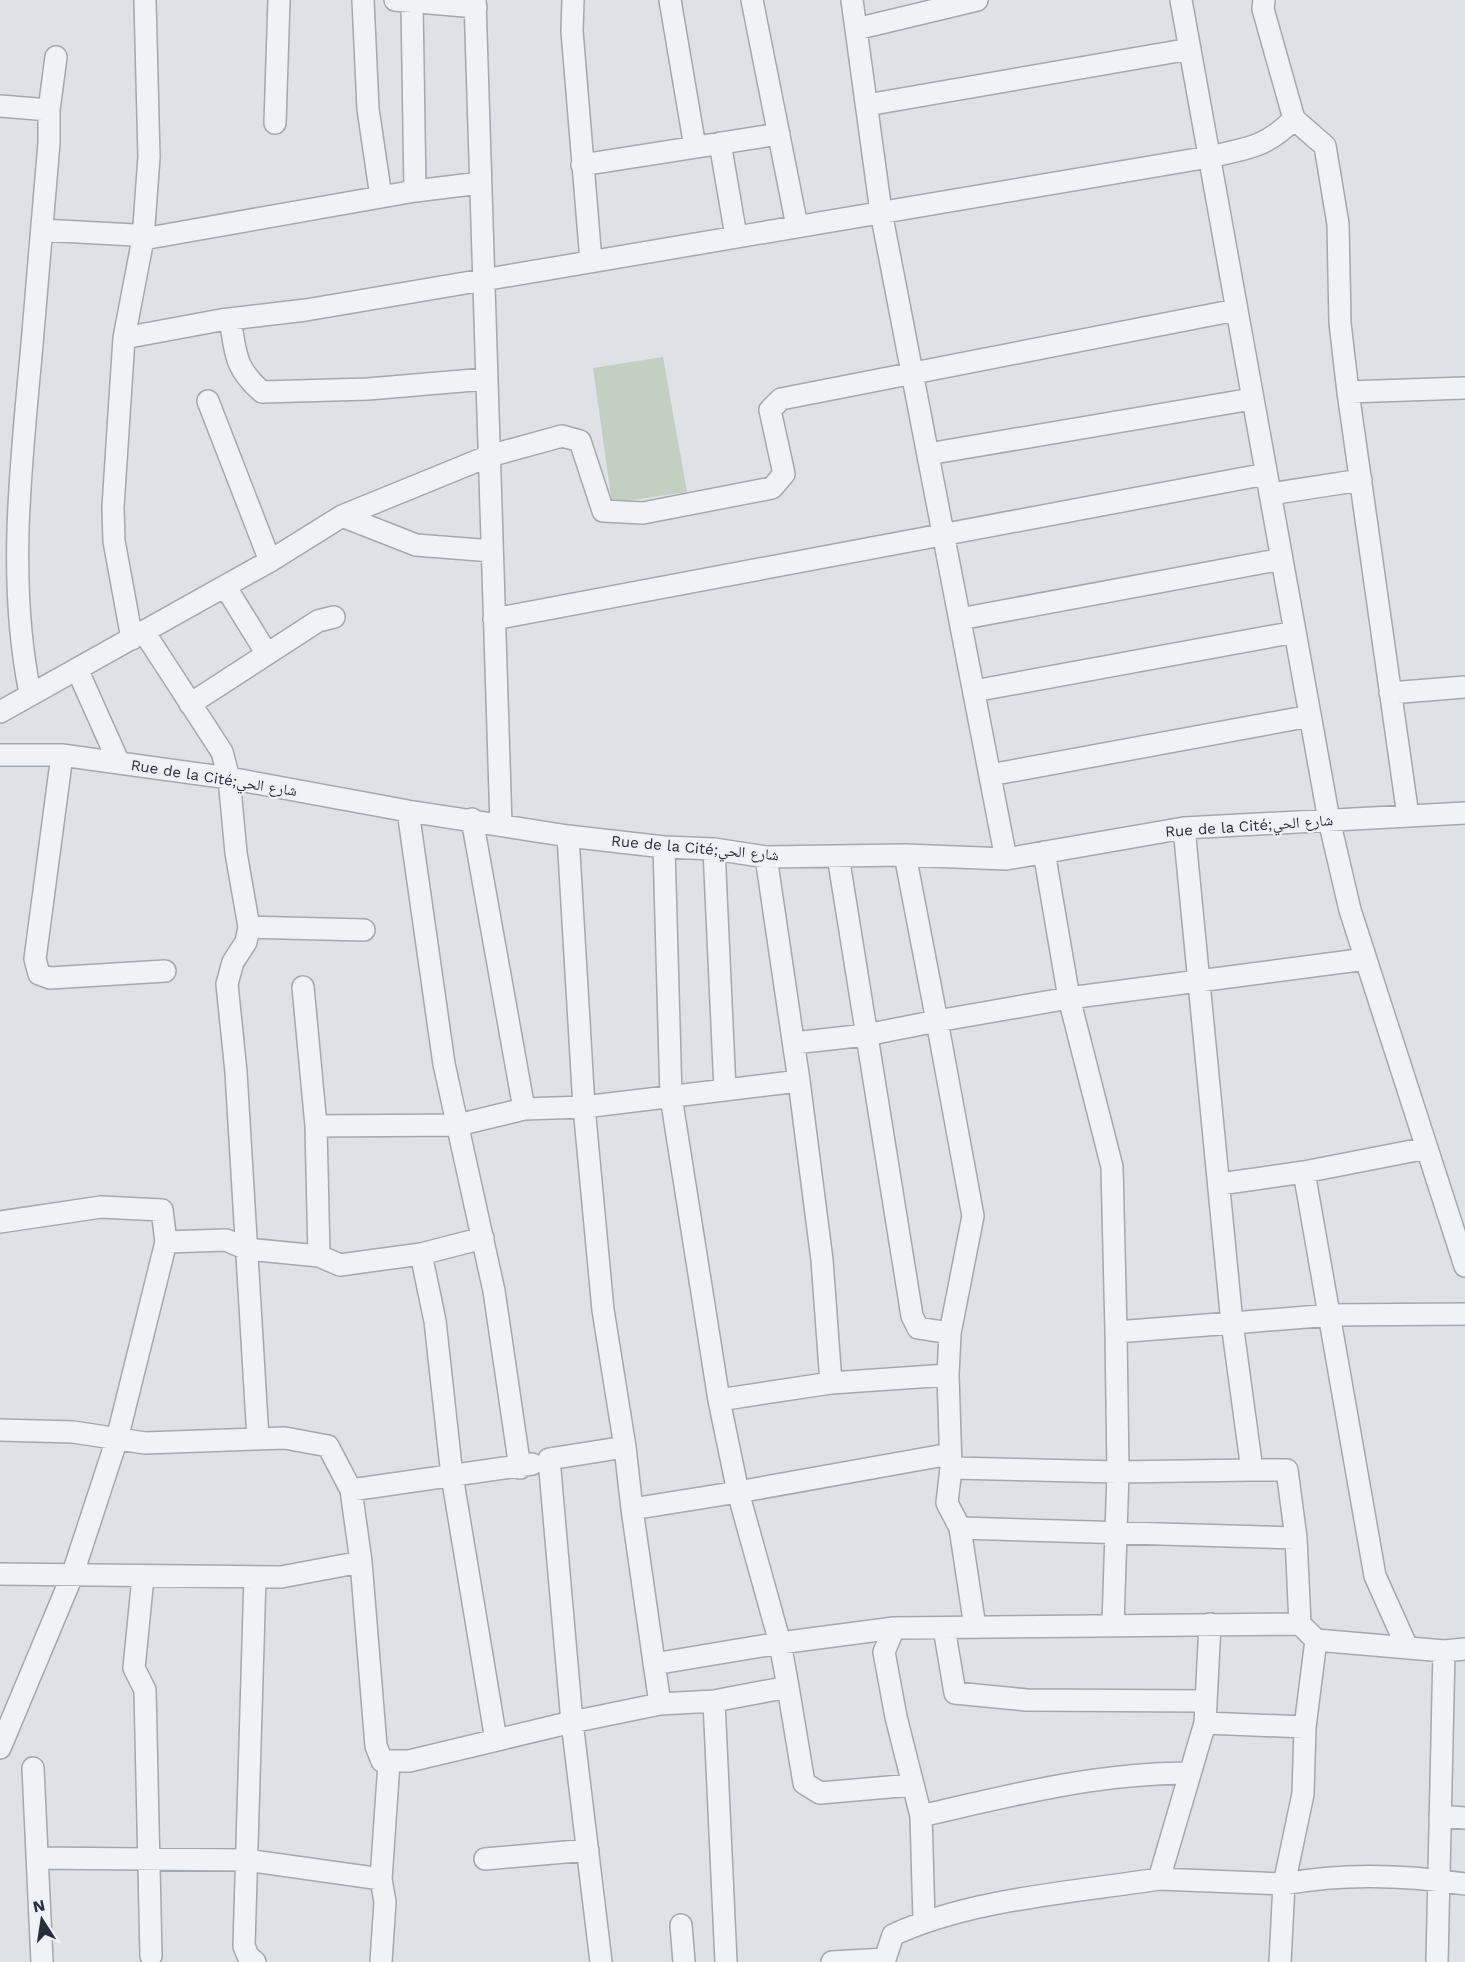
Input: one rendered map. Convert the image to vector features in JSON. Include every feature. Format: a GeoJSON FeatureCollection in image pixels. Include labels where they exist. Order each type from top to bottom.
{"type":"FeatureCollection","features":[{"type":"Feature","properties":{"kind":"street"},"geometry":{"type":"LineString","coordinates":[[145,0],[149,157],[143,239],[124,338],[113,507],[114,541],[138,636],[190,704],[222,752],[229,778],[236,853],[249,927],[246,942],[233,962],[227,984],[236,1072],[258,1439]]}},
{"type":"Feature","properties":{"kind":"street"},"geometry":{"type":"LineString","coordinates":[[275,123],[279,0]]}},
{"type":"Feature","properties":{"kind":"street"},"geometry":{"type":"LineString","coordinates":[[363,0],[368,109],[381,197]]}},
{"type":"Feature","properties":{"kind":"street"},"geometry":{"type":"LineString","coordinates":[[573,0],[572,31],[591,261]]}},
{"type":"Feature","properties":{"kind":"street"},"geometry":{"type":"LineString","coordinates":[[670,0],[695,147]]}},
{"type":"Feature","properties":{"kind":"street"},"geometry":{"type":"LineString","coordinates":[[752,0],[797,226]]}},
{"type":"Feature","properties":{"kind":"street"},"geometry":{"type":"LineString","coordinates":[[852,0],[881,212],[1006,859]]}},
{"type":"Feature","properties":{"kind":"street"},"geometry":{"type":"LineString","coordinates":[[856,29],[977,0]]}},
{"type":"Feature","properties":{"kind":"street"},"geometry":{"type":"LineString","coordinates":[[1181,0],[1329,820],[1350,910],[1465,1266]]}},
{"type":"Feature","properties":{"kind":"street"},"geometry":{"type":"LineString","coordinates":[[1264,0],[1263,9],[1294,119],[1325,146],[1338,224],[1340,323],[1348,392],[1408,816]]}},
{"type":"Feature","properties":{"kind":"street"},"geometry":{"type":"LineString","coordinates":[[415,191],[403,1],[476,4],[501,825]]}},
{"type":"Feature","properties":{"kind":"street"},"geometry":{"type":"LineString","coordinates":[[867,105],[1190,49]]}},
{"type":"Feature","properties":{"kind":"street"},"geometry":{"type":"LineString","coordinates":[[30,693],[22,654],[17,561],[21,463],[50,143],[49,110],[56,57]]}},
{"type":"Feature","properties":{"kind":"street"},"geometry":{"type":"LineString","coordinates":[[0,106],[49,110]]}},
{"type":"Feature","properties":{"kind":"street"},"geometry":{"type":"LineString","coordinates":[[124,338],[230,319],[306,310],[1209,157],[1249,148],[1275,138],[1294,119]]}},
{"type":"Feature","properties":{"kind":"street"},"geometry":{"type":"LineString","coordinates":[[582,165],[779,134]]}},
{"type":"Feature","properties":{"kind":"street"},"geometry":{"type":"LineString","coordinates":[[720,143],[736,237]]}},
{"type":"Feature","properties":{"kind":"street"},"geometry":{"type":"LineString","coordinates":[[42,230],[134,235],[143,239],[415,191],[480,183]]}},
{"type":"Feature","properties":{"kind":"street"},"geometry":{"type":"LineString","coordinates":[[0,712],[30,693],[138,636],[270,561],[342,516],[489,456],[562,436],[580,441],[603,511],[643,513],[772,488],[784,474],[770,410],[781,399],[1236,310]]}},
{"type":"Feature","properties":{"kind":"street"},"geometry":{"type":"LineString","coordinates":[[230,319],[237,360],[245,377],[262,392],[368,388],[486,379]]}},
{"type":"Feature","properties":{"kind":"street"},"geometry":{"type":"LineString","coordinates":[[1348,392],[1465,388]]}},
{"type":"Feature","properties":{"kind":"street"},"geometry":{"type":"LineString","coordinates":[[928,454],[1252,399]]}},
{"type":"Feature","properties":{"kind":"street"},"geometry":{"type":"LineString","coordinates":[[208,401],[270,561]]}},
{"type":"Feature","properties":{"kind":"street"},"geometry":{"type":"LineString","coordinates":[[494,619],[944,537],[1268,484],[1361,480]]}},
{"type":"Feature","properties":{"kind":"street"},"geometry":{"type":"LineString","coordinates":[[342,516],[416,545],[492,551]]}},
{"type":"Feature","properties":{"kind":"street"},"geometry":{"type":"LineString","coordinates":[[960,619],[1282,559]]}},
{"type":"Feature","properties":{"kind":"street"},"geometry":{"type":"LineString","coordinates":[[225,586],[267,654]]}},
{"type":"Feature","properties":{"kind":"street"},"geometry":{"type":"LineString","coordinates":[[190,704],[318,621],[334,617]]}},
{"type":"Feature","properties":{"kind":"street"},"geometry":{"type":"LineString","coordinates":[[974,691],[1295,632]]}},
{"type":"Feature","properties":{"kind":"street"},"geometry":{"type":"LineString","coordinates":[[76,669],[119,762]]}},
{"type":"Feature","properties":{"kind":"street"},"geometry":{"type":"LineString","coordinates":[[1390,693],[1465,687]]}},
{"type":"Feature","properties":{"kind":"street"},"geometry":{"type":"LineString","coordinates":[[990,775],[1310,716]]}},
{"type":"Feature","properties":{"kind":"street","name":"Rue de la Cité;شارع الحي"},"geometry":{"type":"LineString","coordinates":[[0,755],[62,755],[119,762],[229,778],[408,811],[472,819],[568,836],[664,847],[714,849],[766,858],[905,855],[1006,859],[1184,828],[1465,813]]}},
{"type":"Feature","properties":{"kind":"street"},"geometry":{"type":"LineString","coordinates":[[62,755],[35,959],[39,974],[50,978],[165,971]]}},
{"type":"Feature","properties":{"kind":"street"},"geometry":{"type":"LineString","coordinates":[[408,811],[444,1064],[494,1291],[520,1468]]}},
{"type":"Feature","properties":{"kind":"street"},"geometry":{"type":"LineString","coordinates":[[472,819],[524,1109]]}},
{"type":"Feature","properties":{"kind":"street"},"geometry":{"type":"LineString","coordinates":[[1184,828],[1232,1323],[1252,1470]]}},
{"type":"Feature","properties":{"kind":"street"},"geometry":{"type":"LineString","coordinates":[[568,836],[584,1107],[603,1310],[625,1447],[660,1704]]}},
{"type":"Feature","properties":{"kind":"street"},"geometry":{"type":"LineString","coordinates":[[664,847],[671,1097],[719,1400],[738,1492],[780,1643],[804,1784],[820,1793],[912,1785]]}},
{"type":"Feature","properties":{"kind":"street"},"geometry":{"type":"LineString","coordinates":[[714,849],[725,1090]]}},
{"type":"Feature","properties":{"kind":"street"},"geometry":{"type":"LineString","coordinates":[[1044,852],[1069,998],[1112,1167],[1118,1472],[1113,1624]]}},
{"type":"Feature","properties":{"kind":"street"},"geometry":{"type":"LineString","coordinates":[[905,855],[973,1216],[950,1333],[948,1375],[950,1461],[947,1503],[960,1528],[975,1627]]}},
{"type":"Feature","properties":{"kind":"street"},"geometry":{"type":"LineString","coordinates":[[838,856],[912,1316],[918,1328],[950,1333]]}},
{"type":"Feature","properties":{"kind":"street"},"geometry":{"type":"LineString","coordinates":[[766,858],[794,1043],[822,1260],[831,1383]]}},
{"type":"Feature","properties":{"kind":"street"},"geometry":{"type":"LineString","coordinates":[[249,927],[364,930]]}},
{"type":"Feature","properties":{"kind":"street"},"geometry":{"type":"LineString","coordinates":[[794,1043],[866,1035],[1069,998],[1366,959]]}},
{"type":"Feature","properties":{"kind":"street"},"geometry":{"type":"LineString","coordinates":[[303,987],[316,1126],[319,1256]]}},
{"type":"Feature","properties":{"kind":"street"},"geometry":{"type":"LineString","coordinates":[[316,1126],[458,1125],[524,1109],[584,1107],[799,1081]]}},
{"type":"Feature","properties":{"kind":"street"},"geometry":{"type":"LineString","coordinates":[[1220,1184],[1304,1172],[1427,1148]]}},
{"type":"Feature","properties":{"kind":"street"},"geometry":{"type":"LineString","coordinates":[[1304,1172],[1376,1576],[1407,1647]]}},
{"type":"Feature","properties":{"kind":"street"},"geometry":{"type":"LineString","coordinates":[[0,1222],[101,1207],[162,1210],[166,1242],[117,1439],[72,1576],[0,1748]]}},
{"type":"Feature","properties":{"kind":"street"},"geometry":{"type":"LineString","coordinates":[[166,1242],[226,1240],[247,1249],[319,1256],[340,1264],[422,1254],[483,1238]]}},
{"type":"Feature","properties":{"kind":"street"},"geometry":{"type":"LineString","coordinates":[[422,1254],[435,1321],[452,1476],[496,1740]]}},
{"type":"Feature","properties":{"kind":"street"},"geometry":{"type":"LineString","coordinates":[[1116,1332],[1331,1315],[1465,1314]]}},
{"type":"Feature","properties":{"kind":"street"},"geometry":{"type":"LineString","coordinates":[[719,1400],[831,1383],[948,1375]]}},
{"type":"Feature","properties":{"kind":"street"},"geometry":{"type":"LineString","coordinates":[[0,1430],[73,1432],[145,1443],[285,1438],[328,1446],[351,1490],[362,1562],[376,1746],[382,1761]]}},
{"type":"Feature","properties":{"kind":"street"},"geometry":{"type":"LineString","coordinates":[[351,1490],[520,1468],[549,1459],[625,1447]]}},
{"type":"Feature","properties":{"kind":"street"},"geometry":{"type":"LineString","coordinates":[[549,1459],[572,1722],[601,1962]]}},
{"type":"Feature","properties":{"kind":"street"},"geometry":{"type":"LineString","coordinates":[[632,1509],[950,1461],[1118,1472],[1287,1470],[1296,1538],[1300,1624],[1316,1640],[1444,1651],[1465,1649]]}},
{"type":"Feature","properties":{"kind":"street"},"geometry":{"type":"LineString","coordinates":[[960,1528],[1296,1538]]}},
{"type":"Feature","properties":{"kind":"street"},"geometry":{"type":"LineString","coordinates":[[0,1574],[281,1577],[362,1562]]}},
{"type":"Feature","properties":{"kind":"street"},"geometry":{"type":"LineString","coordinates":[[144,1577],[134,1668],[145,1690],[151,1956]]}},
{"type":"Feature","properties":{"kind":"street"},"geometry":{"type":"LineString","coordinates":[[255,1577],[244,1946],[248,1956],[255,1962]]}},
{"type":"Feature","properties":{"kind":"street"},"geometry":{"type":"LineString","coordinates":[[654,1664],[780,1643],[894,1629],[1113,1624],[1300,1624]]}},
{"type":"Feature","properties":{"kind":"street"},"geometry":{"type":"LineString","coordinates":[[1159,1879],[1205,1723],[1210,1624]]}},
{"type":"Feature","properties":{"kind":"street"},"geometry":{"type":"LineString","coordinates":[[944,1628],[955,1693],[1028,1700],[1205,1701]]}},
{"type":"Feature","properties":{"kind":"street"},"geometry":{"type":"LineString","coordinates":[[894,1629],[884,1652],[912,1785],[921,1816],[924,1920]]}},
{"type":"Feature","properties":{"kind":"street"},"geometry":{"type":"LineString","coordinates":[[1280,1962],[1284,1884],[1303,1794],[1305,1727],[1316,1640]]}},
{"type":"Feature","properties":{"kind":"street"},"geometry":{"type":"LineString","coordinates":[[1437,1962],[1444,1651]]}},
{"type":"Feature","properties":{"kind":"street"},"geometry":{"type":"LineString","coordinates":[[382,1761],[409,1761],[572,1722],[660,1704],[714,1701],[788,1688]]}},
{"type":"Feature","properties":{"kind":"street"},"geometry":{"type":"LineString","coordinates":[[714,1701],[726,1962]]}},
{"type":"Feature","properties":{"kind":"street"},"geometry":{"type":"LineString","coordinates":[[1205,1723],[1305,1727]]}},
{"type":"Feature","properties":{"kind":"street"},"geometry":{"type":"LineString","coordinates":[[381,1962],[385,1902],[381,1879],[389,1763],[382,1761]]}},
{"type":"Feature","properties":{"kind":"street"},"geometry":{"type":"LineString","coordinates":[[33,1768],[42,1962]]}},
{"type":"Feature","properties":{"kind":"street"},"geometry":{"type":"LineString","coordinates":[[921,1816],[1020,1792],[1126,1775],[1190,1773]]}},
{"type":"Feature","properties":{"kind":"street"},"geometry":{"type":"LineString","coordinates":[[1440,1816],[1465,1818]]}},
{"type":"Feature","properties":{"kind":"street"},"geometry":{"type":"LineString","coordinates":[[485,1859],[588,1850]]}},
{"type":"Feature","properties":{"kind":"street"},"geometry":{"type":"LineString","coordinates":[[37,1858],[246,1860],[381,1879]]}},
{"type":"Feature","properties":{"kind":"street"},"geometry":{"type":"LineString","coordinates":[[832,1962],[885,1960],[892,1935],[924,1920],[1026,1899],[1159,1879],[1284,1884],[1320,1877],[1439,1880],[1465,1884]]}},
{"type":"Feature","properties":{"kind":"street"},"geometry":{"type":"LineString","coordinates":[[681,1925],[684,1962]]}},
{"type":"Feature","properties":{"kind":"green space"},"geometry":{"type":"Polygon","coordinates":[[[663,357],[687,492],[612,503],[593,368],[663,357]]]}}]}
